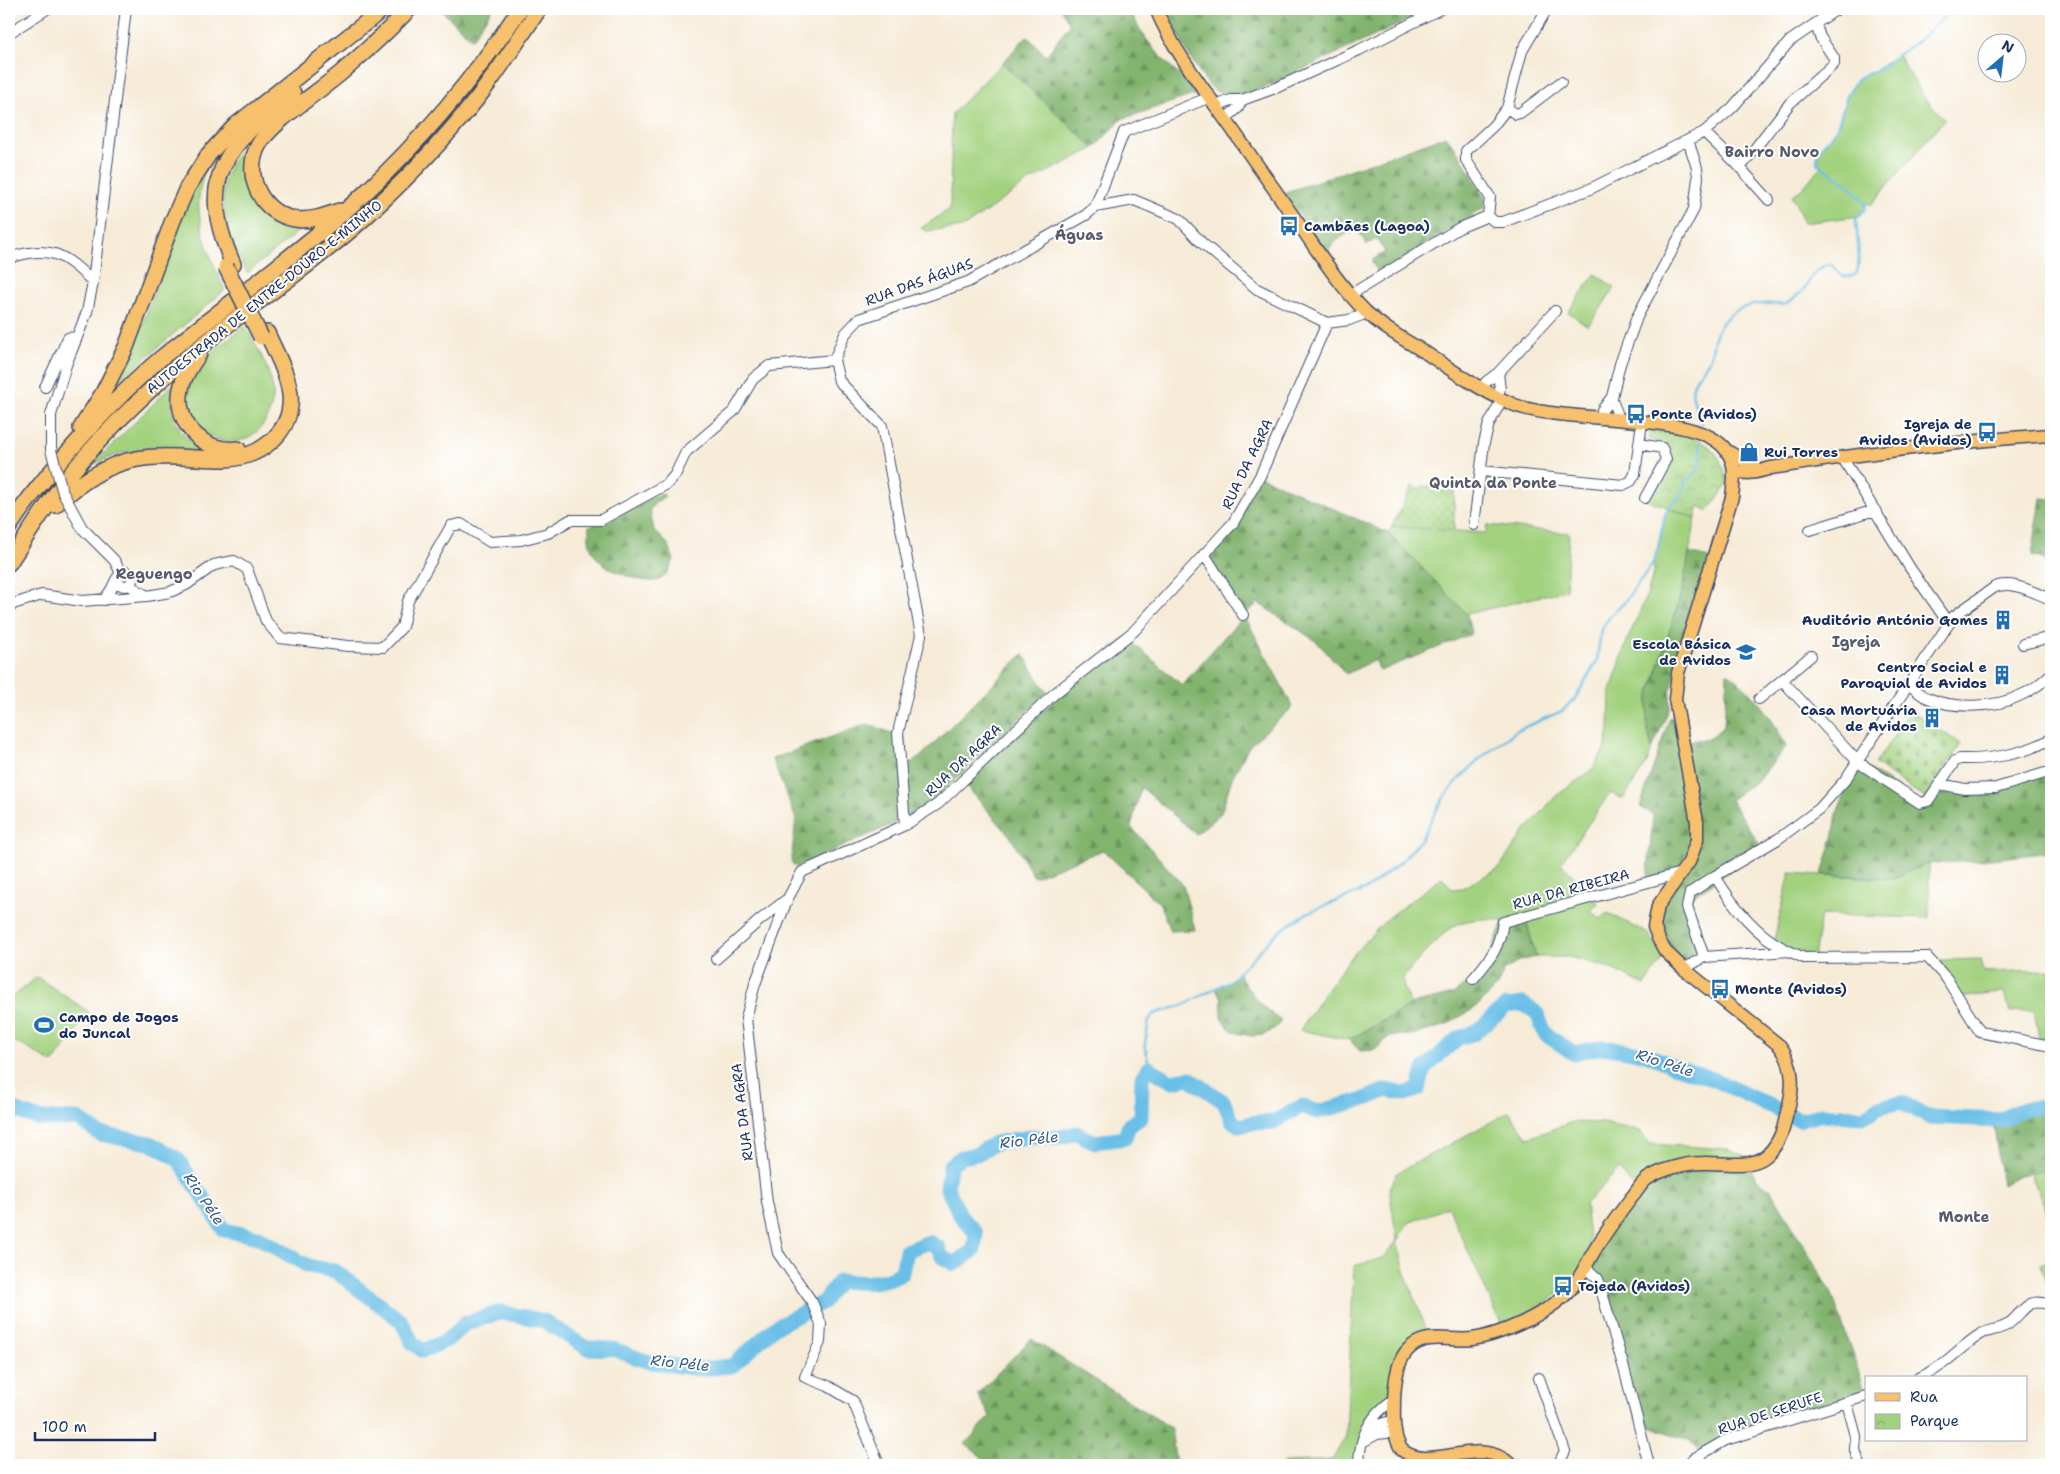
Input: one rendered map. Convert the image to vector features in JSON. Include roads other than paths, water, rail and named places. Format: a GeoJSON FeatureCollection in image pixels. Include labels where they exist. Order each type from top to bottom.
{"type":"FeatureCollection","features":[{"type":"Feature","properties":{"kind":"highway"},"geometry":{"type":"LineString","coordinates":[[60,461],[102,393],[126,347],[173,220],[187,188],[209,154],[236,126],[383,9]]}},
{"type":"Feature","properties":{"kind":"highway"},"geometry":{"type":"LineString","coordinates":[[230,265],[217,216],[216,194],[221,171],[227,157],[236,144],[264,117],[397,9]]}},
{"type":"Feature","properties":{"kind":"highway"},"geometry":{"type":"LineString","coordinates":[[347,208],[309,220],[294,219],[278,214],[267,206],[258,193],[254,180],[254,160],[258,148],[274,127],[387,32],[409,9]]}},
{"type":"Feature","properties":{"kind":"highway","name":"AUTOESTRADA DE ENTRE-DOURO-E-MINHO"},"geometry":{"type":"LineString","coordinates":[[9,527],[29,497],[116,400],[159,360],[282,264],[402,157],[426,132],[495,47],[520,9]]}},
{"type":"Feature","properties":{"kind":"highway","name":"AUTOESTRADA DE ENTRE-DOURO-E-MINHO"},"geometry":{"type":"LineString","coordinates":[[9,563],[74,469],[129,410],[212,337],[320,255],[416,169],[462,118],[507,57],[539,9]]}},
{"type":"Feature","properties":{"kind":"highway"},"geometry":{"type":"LineString","coordinates":[[39,519],[69,492],[100,471],[116,464],[160,456],[226,459],[242,457],[253,454],[270,443],[285,422],[290,395],[282,366],[264,335],[230,265],[216,242],[210,221],[209,186],[214,167],[222,150],[274,95]]}},
{"type":"Feature","properties":{"kind":"highway"},"geometry":{"type":"LineString","coordinates":[[212,337],[189,368],[182,383],[180,397],[181,412],[188,426],[199,439],[213,447],[230,450],[254,445],[270,431],[278,419],[282,395],[278,374],[264,335]]}},
{"type":"Feature","properties":{"kind":"main road"},"geometry":{"type":"LineString","coordinates":[[1156,9],[1171,39],[1225,119],[1332,272],[1367,313],[1482,388],[1499,398],[1527,410],[1642,422],[1692,430],[1714,439],[1727,451],[1754,470]]}},
{"type":"Feature","properties":{"kind":"main road"},"geometry":{"type":"LineString","coordinates":[[1734,471],[1742,473],[1956,442],[2050,433]]}},
{"type":"Feature","properties":{"kind":"main road"},"geometry":{"type":"LineString","coordinates":[[1511,1465],[1489,1455],[1468,1455],[1439,1464],[1419,1462],[1402,1450],[1395,1427],[1394,1399],[1398,1364],[1407,1350],[1415,1344],[1430,1339],[1473,1339],[1499,1332],[1552,1305],[1569,1291],[1612,1223],[1646,1180],[1672,1168],[1701,1162],[1748,1165],[1761,1159],[1771,1150],[1782,1132],[1790,1100],[1792,1075],[1789,1061],[1780,1046],[1684,969],[1665,951],[1654,927],[1658,906],[1689,862],[1697,840],[1697,822],[1675,699],[1676,686],[1678,673],[1732,497],[1734,471],[1727,451]]}},
{"type":"Feature","properties":{"kind":"main road"},"geometry":{"type":"LineString","coordinates":[[1732,497],[1754,470]]}},
{"type":"Feature","properties":{"kind":"street"},"geometry":{"type":"LineString","coordinates":[[9,33],[47,9]]}},
{"type":"Feature","properties":{"kind":"street"},"geometry":{"type":"LineString","coordinates":[[119,575],[114,560],[82,528],[63,493],[51,450],[51,415],[66,365],[87,312],[93,282],[126,9]]}},
{"type":"Feature","properties":{"kind":"street"},"geometry":{"type":"LineString","coordinates":[[1095,207],[1124,132],[1213,101],[1242,100],[1278,87],[1359,50],[1440,9]]}},
{"type":"Feature","properties":{"kind":"street"},"geometry":{"type":"LineString","coordinates":[[1488,216],[1490,197],[1466,160],[1466,152],[1492,126],[1506,108],[1522,51],[1547,9]]}},
{"type":"Feature","properties":{"kind":"street"},"geometry":{"type":"LineString","coordinates":[[1488,216],[1495,222],[1504,222],[1552,205],[1590,189],[1704,132],[1732,108],[1785,45],[1837,9]]}},
{"type":"Feature","properties":{"kind":"street"},"geometry":{"type":"LineString","coordinates":[[1740,168],[1790,103],[1834,64],[1834,58],[1820,37],[1816,25]]}},
{"type":"Feature","properties":{"kind":"street"},"geometry":{"type":"LineString","coordinates":[[1506,108],[1516,114],[1520,113],[1561,82]]}},
{"type":"Feature","properties":{"kind":"street"},"geometry":{"type":"LineString","coordinates":[[1225,119],[1238,108],[1242,100]]}},
{"type":"Feature","properties":{"kind":"street"},"geometry":{"type":"LineString","coordinates":[[1704,132],[1769,200]]}},
{"type":"Feature","properties":{"kind":"street"},"geometry":{"type":"LineString","coordinates":[[1601,418],[1602,410],[1612,396],[1620,364],[1637,317],[1694,208],[1698,178],[1688,140]]}},
{"type":"Feature","properties":{"kind":"street"},"geometry":{"type":"LineString","coordinates":[[1095,207],[1134,200],[1179,218],[1202,243],[1250,284],[1327,323],[1349,320],[1367,313]]}},
{"type":"Feature","properties":{"kind":"street","name":"RUA DAS ÁGUAS"},"geometry":{"type":"LineString","coordinates":[[834,360],[845,334],[859,319],[968,282],[1086,215],[1095,207]]}},
{"type":"Feature","properties":{"kind":"street"},"geometry":{"type":"LineString","coordinates":[[1350,295],[1459,228],[1488,216]]}},
{"type":"Feature","properties":{"kind":"street"},"geometry":{"type":"LineString","coordinates":[[9,258],[30,251],[56,254],[72,262],[93,282]]}},
{"type":"Feature","properties":{"kind":"street"},"geometry":{"type":"LineString","coordinates":[[1482,388],[1487,380],[1498,373],[1555,311]]}},
{"type":"Feature","properties":{"kind":"street","name":"RUA DA AGRA"},"geometry":{"type":"LineString","coordinates":[[879,1465],[853,1401],[828,1386],[806,1377],[820,1342],[821,1324],[812,1302],[778,1253],[767,1202],[746,1018],[755,984],[787,900],[802,872],[905,825],[938,804],[1054,694],[1134,631],[1233,523],[1260,476],[1327,323]]}},
{"type":"Feature","properties":{"kind":"street"},"geometry":{"type":"LineString","coordinates":[[45,386],[68,338],[77,337]]}},
{"type":"Feature","properties":{"kind":"street"},"geometry":{"type":"LineString","coordinates":[[9,610],[13,604],[42,596],[82,601],[147,596],[170,592],[186,585],[214,565],[234,561],[248,569],[266,621],[280,638],[348,646],[383,647],[402,627],[408,601],[451,526],[461,524],[490,542],[521,540],[548,533],[570,520],[601,520],[667,484],[676,475],[686,452],[734,411],[753,379],[769,366],[834,360],[839,381],[882,426],[921,635],[898,733],[905,825]]}},
{"type":"Feature","properties":{"kind":"street"},"geometry":{"type":"LineString","coordinates":[[1474,525],[1484,443],[1499,398],[1498,373]]}},
{"type":"Feature","properties":{"kind":"street"},"geometry":{"type":"LineString","coordinates":[[1612,396],[1613,403],[1618,412],[1618,420]]}},
{"type":"Feature","properties":{"kind":"street"},"geometry":{"type":"LineString","coordinates":[[1480,471],[1623,485],[1631,481],[1635,474],[1642,422]]}},
{"type":"Feature","properties":{"kind":"street"},"geometry":{"type":"LineString","coordinates":[[1639,444],[1662,448],[1666,458],[1645,498]]}},
{"type":"Feature","properties":{"kind":"street"},"geometry":{"type":"LineString","coordinates":[[1842,457],[1910,568],[1949,624]]}},
{"type":"Feature","properties":{"kind":"street"},"geometry":{"type":"LineString","coordinates":[[1810,530],[1875,510]]}},
{"type":"Feature","properties":{"kind":"street"},"geometry":{"type":"LineString","coordinates":[[1204,554],[1244,616]]}},
{"type":"Feature","properties":{"kind":"street"},"geometry":{"type":"LineString","coordinates":[[104,600],[119,575],[125,572],[130,574],[132,580],[129,585],[147,596]]}},
{"type":"Feature","properties":{"kind":"street"},"geometry":{"type":"LineString","coordinates":[[1704,957],[1687,907],[1690,894],[1715,876],[1778,839],[1814,813],[1845,780],[1858,762],[1954,616],[2002,584],[2012,585],[2051,599]]}},
{"type":"Feature","properties":{"kind":"street"},"geometry":{"type":"LineString","coordinates":[[2023,644],[2051,637]]}},
{"type":"Feature","properties":{"kind":"street"},"geometry":{"type":"LineString","coordinates":[[1759,699],[1811,656]]}},
{"type":"Feature","properties":{"kind":"street"},"geometry":{"type":"LineString","coordinates":[[1909,684],[1927,698],[1970,706],[2003,702],[2018,697],[2036,688],[2051,674]]}},
{"type":"Feature","properties":{"kind":"street"},"geometry":{"type":"LineString","coordinates":[[1782,680],[1858,762],[1920,802],[1928,802],[1954,761],[1997,757],[2051,739]]}},
{"type":"Feature","properties":{"kind":"street"},"geometry":{"type":"LineString","coordinates":[[1940,784],[1965,789],[1996,788],[2045,773]]}},
{"type":"Feature","properties":{"kind":"street","name":"RUA DA RIBEIRA"},"geometry":{"type":"LineString","coordinates":[[1473,979],[1500,941],[1503,922],[1681,873]]}},
{"type":"Feature","properties":{"kind":"street"},"geometry":{"type":"LineString","coordinates":[[1715,876],[1729,899],[1773,944],[1804,958],[1927,958],[1947,979],[1980,1032],[2051,1046]]}},
{"type":"Feature","properties":{"kind":"street"},"geometry":{"type":"LineString","coordinates":[[716,958],[760,920],[787,900]]}},
{"type":"Feature","properties":{"kind":"street"},"geometry":{"type":"LineString","coordinates":[[1684,969],[1704,957],[1790,951]]}},
{"type":"Feature","properties":{"kind":"street"},"geometry":{"type":"LineString","coordinates":[[1585,1267],[1598,1279],[1649,1465]]}},
{"type":"Feature","properties":{"kind":"street"},"geometry":{"type":"LineString","coordinates":[[1924,1376],[1930,1374],[1981,1334],[2006,1325],[2027,1305],[2037,1301],[2051,1305]]}},
{"type":"Feature","properties":{"kind":"street"},"geometry":{"type":"LineString","coordinates":[[1539,1378],[1565,1451],[1558,1465]]}},
{"type":"Feature","properties":{"kind":"street","name":"RUA DE SERUFE"},"geometry":{"type":"LineString","coordinates":[[1687,1465],[1693,1459],[1726,1440],[1865,1396]]}},
{"type":"Feature","properties":{"kind":"street"},"geometry":{"type":"LineString","coordinates":[[1364,1441],[1372,1418],[1394,1399]]}},
{"type":"Feature","properties":{"kind":"street"},"geometry":{"type":"LineString","coordinates":[[1847,1403],[1856,1436],[1855,1450],[1860,1465]]}},
{"type":"Feature","properties":{"kind":"street"},"geometry":{"type":"LineString","coordinates":[[1367,1429],[1384,1423],[1395,1427]]}},
{"type":"Feature","properties":{"kind":"street"},"geometry":{"type":"LineString","coordinates":[[1359,1465],[1359,1447],[1364,1441],[1395,1427]]}},
{"type":"Feature","properties":{"kind":"waterway"},"geometry":{"type":"LineString","coordinates":[[1702,423],[1694,401],[1693,384],[1706,366],[1712,352],[1716,334],[1721,324],[1728,317],[1735,311],[1753,305],[1784,305],[1803,290],[1814,274],[1830,264],[1842,275],[1848,277],[1857,273],[1859,258],[1856,219],[1865,209],[1866,204],[1850,186],[1817,163],[1817,157],[1823,145],[1835,131],[1846,99],[1856,81],[1862,76],[1877,71],[1926,34],[1954,9]]}},
{"type":"Feature","properties":{"kind":"waterway"},"geometry":{"type":"LineString","coordinates":[[1149,1068],[1145,1043],[1149,1020],[1154,1014],[1184,1005],[1231,980],[1278,932],[1307,913],[1367,889],[1403,860],[1421,839],[1442,800],[1459,779],[1481,758],[1516,731],[1562,711],[1574,700],[1597,661],[1601,630],[1653,563],[1665,515],[1670,506],[1683,493],[1685,482],[1695,474],[1700,466],[1700,443]]}},
{"type":"Feature","properties":{"kind":"waterway","name":"Rio Péle"},"geometry":{"type":"LineString","coordinates":[[9,1108],[39,1119],[78,1119],[100,1134],[150,1143],[178,1159],[224,1230],[258,1237],[308,1266],[335,1271],[401,1321],[412,1342],[423,1351],[447,1340],[466,1323],[501,1312],[544,1321],[587,1348],[613,1349],[646,1361],[700,1369],[732,1366],[775,1327],[823,1302],[839,1281],[871,1282],[886,1280],[902,1273],[906,1251],[929,1242],[939,1248],[942,1257],[954,1264],[974,1250],[976,1233],[960,1215],[947,1188],[950,1165],[962,1157],[977,1154],[995,1143],[1031,1137],[1060,1137],[1076,1133],[1095,1142],[1125,1138],[1129,1125],[1141,1118],[1142,1077],[1149,1068],[1171,1081],[1189,1078],[1224,1102],[1232,1121],[1240,1126],[1252,1123],[1273,1122],[1302,1106],[1317,1112],[1365,1099],[1386,1090],[1405,1094],[1419,1089],[1424,1069],[1458,1038],[1475,1033],[1506,1006],[1523,1004],[1537,1013],[1545,1034],[1573,1053],[1603,1047],[1646,1054],[1671,1065],[1713,1079],[1800,1120],[1823,1114],[1863,1117],[1879,1107],[1901,1102],[1929,1117],[2001,1120],[2022,1109],[2051,1106]]}},
{"type":"Feature","properties":{"kind":"place","name":"Cambães (Lagoa)"},"geometry":{"type":"Point","coordinates":[1289,226]}},
{"type":"Feature","properties":{"kind":"place","name":"Ponte (Avidos)"},"geometry":{"type":"Point","coordinates":[1636,414]}},
{"type":"Feature","properties":{"kind":"place","name":"Igreja de Avidos (Avidos)"},"geometry":{"type":"Point","coordinates":[1987,432]}},
{"type":"Feature","properties":{"kind":"place","name":"Rui Torres"},"geometry":{"type":"Point","coordinates":[1749,452]}},
{"type":"Feature","properties":{"kind":"place","name":"Auditório António Gomes"},"geometry":{"type":"Point","coordinates":[2003,620]}},
{"type":"Feature","properties":{"kind":"place","name":"Escola Básica de Avidos"},"geometry":{"type":"Point","coordinates":[1746,652]}},
{"type":"Feature","properties":{"kind":"place","name":"Centro Social e Paroquial de Avidos"},"geometry":{"type":"Point","coordinates":[2002,675]}},
{"type":"Feature","properties":{"kind":"place","name":"Casa Mortuária de Avidos"},"geometry":{"type":"Point","coordinates":[1932,718]}},
{"type":"Feature","properties":{"kind":"place","name":"Monte (Avidos)"},"geometry":{"type":"Point","coordinates":[1720,989]}},
{"type":"Feature","properties":{"kind":"place","name":"Campo de Jogos do Juncal"},"geometry":{"type":"Point","coordinates":[44,1025]}},
{"type":"Feature","properties":{"kind":"place","name":"Tojeda (Avidos)"},"geometry":{"type":"Point","coordinates":[1563,1286]}},
{"type":"Feature","properties":{"kind":"district","name":"Bairro Novo"},"geometry":{"type":"Point","coordinates":[1772,152]}},
{"type":"Feature","properties":{"kind":"district","name":"Águas"},"geometry":{"type":"Point","coordinates":[1079,235]}},
{"type":"Feature","properties":{"kind":"district","name":"Quinta da Ponte"},"geometry":{"type":"Point","coordinates":[1493,483]}},
{"type":"Feature","properties":{"kind":"district","name":"Reguengo"},"geometry":{"type":"Point","coordinates":[154,574]}},
{"type":"Feature","properties":{"kind":"district","name":"Igreja"},"geometry":{"type":"Point","coordinates":[1856,642]}},
{"type":"Feature","properties":{"kind":"district","name":"Monte"},"geometry":{"type":"Point","coordinates":[1964,1217]}}]}
